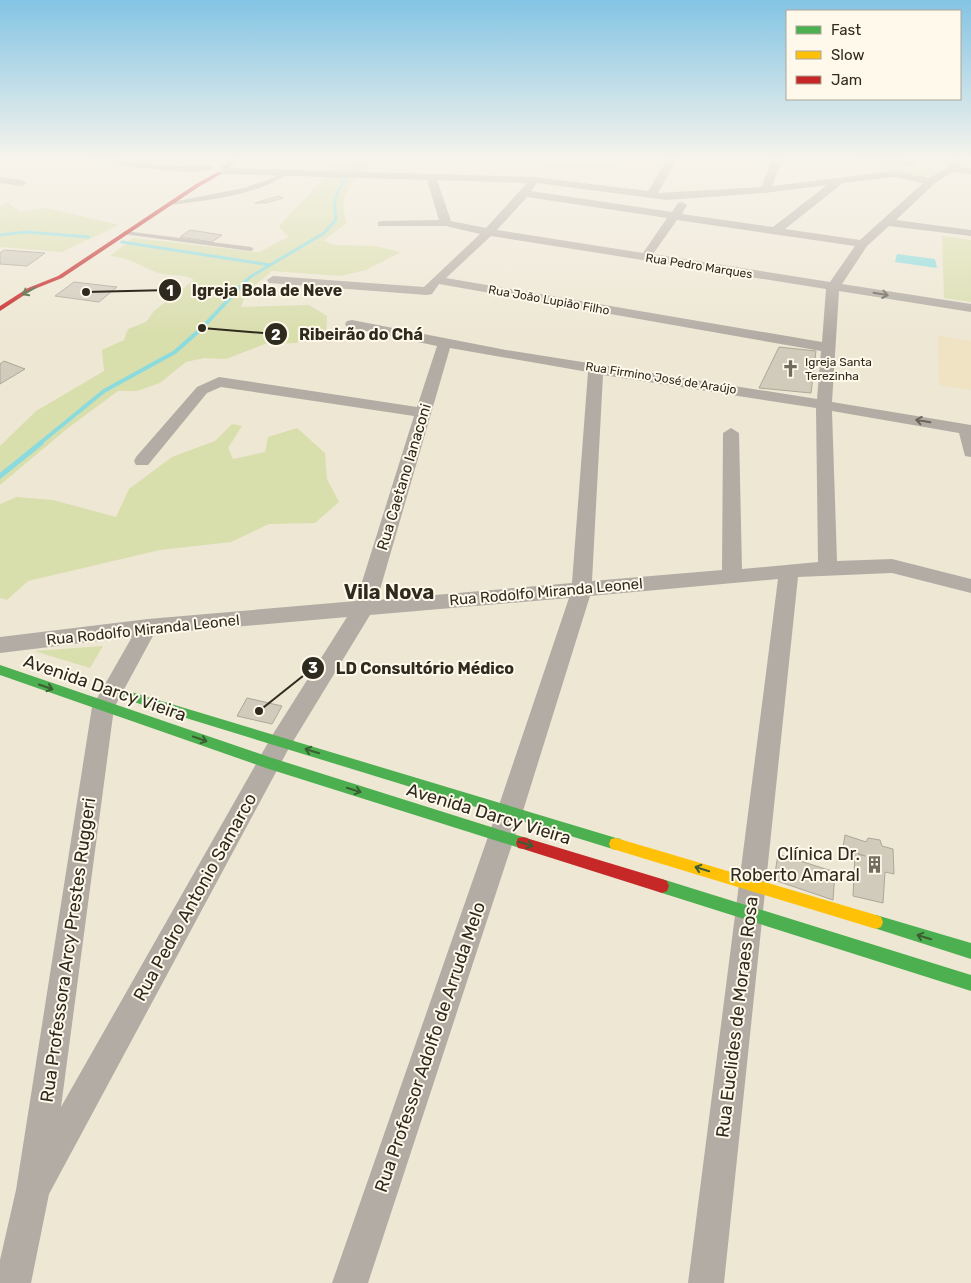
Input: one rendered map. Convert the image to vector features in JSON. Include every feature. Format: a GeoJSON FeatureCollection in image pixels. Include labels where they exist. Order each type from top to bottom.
{"type":"FeatureCollection","features":[{"type":"Feature","properties":{"kind":"main road"},"geometry":{"type":"LineString","coordinates":[[0,309],[30,289],[60,277],[148,218]]}},
{"type":"Feature","properties":{"kind":"main road"},"geometry":{"type":"LineString","coordinates":[[41,298],[49,292],[60,277]]}},
{"type":"Feature","properties":{"kind":"main road","name":"Avenida Darcy Vieira"},"geometry":{"type":"LineString","coordinates":[[0,670],[105,695],[275,752],[506,824],[752,884],[971,951]]}},
{"type":"Feature","properties":{"kind":"main road","name":"Avenida Darcy Vieira"},"geometry":{"type":"LineString","coordinates":[[105,695],[275,752],[506,824],[749,913],[971,983]]}},
{"type":"Feature","properties":{"kind":"street"},"geometry":{"type":"LineString","coordinates":[[444,218],[446,223]]}},
{"type":"Feature","properties":{"kind":"street"},"geometry":{"type":"LineString","coordinates":[[273,280],[426,290],[501,218]]}},
{"type":"Feature","properties":{"kind":"street"},"geometry":{"type":"LineString","coordinates":[[645,258],[672,218]]}},
{"type":"Feature","properties":{"kind":"street"},"geometry":{"type":"LineString","coordinates":[[694,218],[863,244]]}},
{"type":"Feature","properties":{"kind":"street"},"geometry":{"type":"LineString","coordinates":[[776,230],[792,218]]}},
{"type":"Feature","properties":{"kind":"street"},"geometry":{"type":"LineString","coordinates":[[828,568],[824,404],[833,287],[863,244],[891,218]]}},
{"type":"Feature","properties":{"kind":"street"},"geometry":{"type":"LineString","coordinates":[[886,222],[971,234]]}},
{"type":"Feature","properties":{"kind":"street","name":"Rua Pedro Marques"},"geometry":{"type":"LineString","coordinates":[[382,224],[446,223],[487,232],[645,258],[971,308]]}},
{"type":"Feature","properties":{"kind":"street","name":"Rua João Lupião Filho"},"geometry":{"type":"LineString","coordinates":[[436,280],[829,348]]}},
{"type":"Feature","properties":{"kind":"street","name":"Rua Firmino José de Araújo"},"geometry":{"type":"LineString","coordinates":[[352,324],[444,344],[824,404],[968,429]]}},
{"type":"Feature","properties":{"kind":"street","name":"Rua Caetano Ianaconi"},"geometry":{"type":"LineString","coordinates":[[364,608],[444,344]]}},
{"type":"Feature","properties":{"kind":"street","name":"Rua Professor Adolfo de Arruda Melo"},"geometry":{"type":"LineString","coordinates":[[350,1283],[506,824],[582,589],[596,368]]}},
{"type":"Feature","properties":{"kind":"street"},"geometry":{"type":"LineString","coordinates":[[142,461],[202,390],[219,382],[424,413]]}},
{"type":"Feature","properties":{"kind":"street"},"geometry":{"type":"LineString","coordinates":[[968,429],[971,452]]}},
{"type":"Feature","properties":{"kind":"street"},"geometry":{"type":"LineString","coordinates":[[731,433],[732,576]]}},
{"type":"Feature","properties":{"kind":"street","name":"Rua Rodolfo Miranda Leonel"},"geometry":{"type":"LineString","coordinates":[[0,645],[148,627],[828,568],[892,566],[971,586]]}},
{"type":"Feature","properties":{"kind":"street","name":"Rua Euclides de Moraes Rosa"},"geometry":{"type":"LineString","coordinates":[[706,1283],[789,572]]}},
{"type":"Feature","properties":{"kind":"street","name":"Rua Pedro Antonio Samarco"},"geometry":{"type":"LineString","coordinates":[[34,1190],[275,752],[364,608]]}},
{"type":"Feature","properties":{"kind":"street","name":"Rua Professora Arcy Prestes Ruggeri"},"geometry":{"type":"LineString","coordinates":[[13,1283],[34,1190],[105,695],[148,627]]}},
{"type":"Feature","properties":{"kind":"lane"},"geometry":{"type":"LineString","coordinates":[[125,234],[251,249]]}},
{"type":"Feature","properties":{"kind":"shaded area"},"geometry":{"type":"Polygon","coordinates":[[[938,336],[971,341],[971,390],[939,385],[938,336]]]}},
{"type":"Feature","properties":{"kind":"green space"},"geometry":{"type":"Polygon","coordinates":[[[0,218],[88,218],[119,225],[62,252],[0,247],[0,218]]]}},
{"type":"Feature","properties":{"kind":"green space"},"geometry":{"type":"Polygon","coordinates":[[[287,218],[346,218],[347,223],[324,240],[333,245],[375,246],[401,252],[366,270],[341,276],[272,271],[246,293],[241,307],[309,305],[327,316],[326,333],[296,343],[265,344],[226,359],[204,358],[186,362],[160,383],[137,391],[118,391],[68,428],[0,485],[0,446],[36,411],[104,371],[102,350],[124,340],[128,329],[146,322],[154,311],[194,280],[183,276],[157,272],[126,259],[110,256],[133,238],[259,252],[288,237],[279,226],[287,218]]]}},
{"type":"Feature","properties":{"kind":"green space"},"geometry":{"type":"Polygon","coordinates":[[[942,236],[971,240],[971,302],[944,298],[942,236]]]}},
{"type":"Feature","properties":{"kind":"green space"},"geometry":{"type":"Polygon","coordinates":[[[232,424],[242,426],[228,448],[233,459],[265,452],[268,437],[297,428],[325,453],[327,479],[339,502],[315,523],[269,524],[231,542],[160,550],[28,581],[7,600],[0,598],[0,504],[17,497],[53,500],[116,517],[129,489],[172,457],[215,441],[232,424]]]}},
{"type":"Feature","properties":{"kind":"green space"},"geometry":{"type":"Polygon","coordinates":[[[103,646],[90,668],[34,651],[103,646]]]}},
{"type":"Feature","properties":{"kind":"water"},"geometry":{"type":"Polygon","coordinates":[[[897,254],[935,259],[937,268],[895,262],[897,254]]]}},
{"type":"Feature","properties":{"kind":"building"},"geometry":{"type":"Polygon","coordinates":[[[190,230],[222,235],[212,242],[180,237],[190,230]]]}},
{"type":"Feature","properties":{"kind":"building"},"geometry":{"type":"Polygon","coordinates":[[[4,250],[45,253],[27,266],[0,264],[0,253],[4,250]]]}},
{"type":"Feature","properties":{"kind":"building"},"geometry":{"type":"Polygon","coordinates":[[[74,282],[117,287],[99,302],[55,296],[74,282]]]}},
{"type":"Feature","properties":{"kind":"building","name":"Igreja Santa Terezinha"},"geometry":{"type":"Polygon","coordinates":[[[779,347],[816,351],[811,393],[759,388],[779,347]]]}},
{"type":"Feature","properties":{"kind":"building"},"geometry":{"type":"Polygon","coordinates":[[[4,361],[25,369],[0,384],[0,364],[4,361]]]}},
{"type":"Feature","properties":{"kind":"building"},"geometry":{"type":"Polygon","coordinates":[[[247,698],[282,706],[272,724],[237,716],[247,698]]]}},
{"type":"Feature","properties":{"kind":"building","name":"Clínica Dr. Roberto Amaral"},"geometry":{"type":"Polygon","coordinates":[[[845,835],[866,842],[868,838],[880,840],[882,846],[893,849],[894,874],[885,872],[883,903],[853,896],[855,853],[865,856],[843,848],[845,835]]]}},
{"type":"Feature","properties":{"kind":"building"},"geometry":{"type":"Polygon","coordinates":[[[778,854],[835,872],[833,900],[774,880],[778,854]]]}},
{"type":"Feature","properties":{"kind":"waterway"},"geometry":{"type":"LineString","coordinates":[[246,281],[324,233],[336,218]]}},
{"type":"Feature","properties":{"kind":"waterway"},"geometry":{"type":"LineString","coordinates":[[0,235],[26,232],[89,237]]}},
{"type":"Feature","properties":{"kind":"waterway"},"geometry":{"type":"LineString","coordinates":[[122,242],[270,265]]}},
{"type":"Feature","properties":{"kind":"waterway"},"geometry":{"type":"LineString","coordinates":[[39,444],[104,391],[175,352],[202,328],[246,281]]}},
{"type":"Feature","properties":{"kind":"waterway"},"geometry":{"type":"LineString","coordinates":[[0,476],[41,443]]}},
{"type":"Feature","properties":{"kind":"traffic: fast"},"geometry":{"type":"LineString","coordinates":[[0,670],[269,763],[523,843]]}},
{"type":"Feature","properties":{"kind":"traffic: fast"},"geometry":{"type":"LineString","coordinates":[[128,696],[616,844]]}},
{"type":"Feature","properties":{"kind":"traffic: fast"},"geometry":{"type":"LineString","coordinates":[[662,886],[971,983]]}},
{"type":"Feature","properties":{"kind":"traffic: fast"},"geometry":{"type":"LineString","coordinates":[[876,922],[971,951]]}},
{"type":"Feature","properties":{"kind":"traffic: slow"},"geometry":{"type":"LineString","coordinates":[[616,844],[876,922]]}},
{"type":"Feature","properties":{"kind":"traffic: jam"},"geometry":{"type":"LineString","coordinates":[[0,309],[30,289],[60,277],[149,218]]}},
{"type":"Feature","properties":{"kind":"traffic: jam"},"geometry":{"type":"LineString","coordinates":[[523,843],[662,886]]}},
{"type":"Feature","properties":{"kind":"place","name":"Igreja Bola de Neve"},"geometry":{"type":"Point","coordinates":[86,292]}},
{"type":"Feature","properties":{"kind":"place","name":"Ribeirão do Chá"},"geometry":{"type":"Point","coordinates":[202,328]}},
{"type":"Feature","properties":{"kind":"place","name":"Igreja Santa Terezinha"},"geometry":{"type":"Point","coordinates":[791,369]}},
{"type":"Feature","properties":{"kind":"place","name":"LD Consultório Médico"},"geometry":{"type":"Point","coordinates":[259,711]}},
{"type":"Feature","properties":{"kind":"place","name":"Clínica Dr. Roberto Amaral"},"geometry":{"type":"Point","coordinates":[874,864]}},
{"type":"Feature","properties":{"kind":"district","name":"Vila Nova"},"geometry":{"type":"Point","coordinates":[389,592]}}]}
